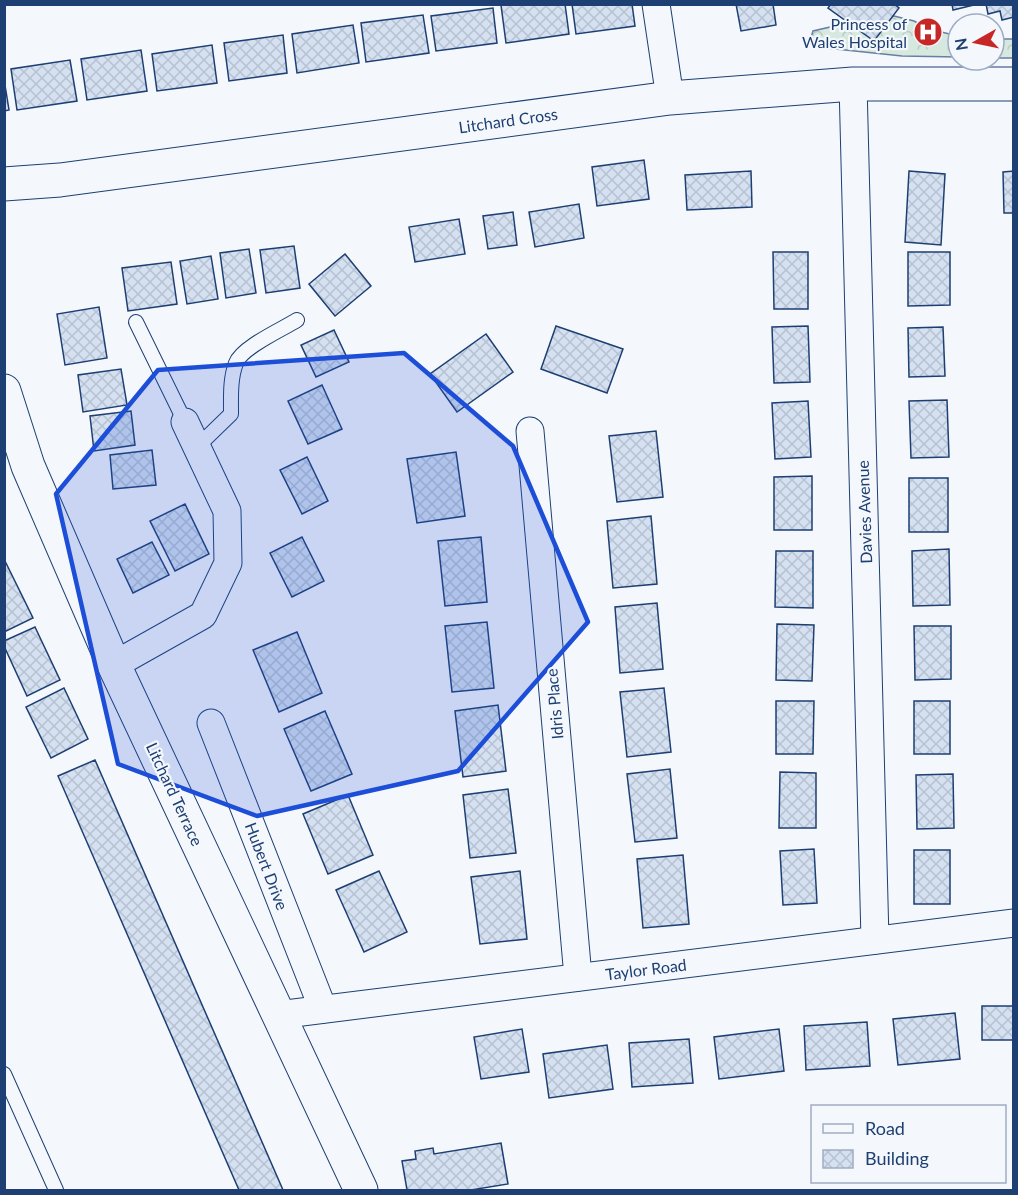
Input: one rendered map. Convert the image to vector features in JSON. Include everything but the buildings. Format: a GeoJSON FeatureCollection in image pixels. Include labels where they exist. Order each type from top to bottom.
{"type":"FeatureCollection","features":[{"type":"Feature","properties":{"kind":"main road","name":"Litchard Cross"},"geometry":{"type":"LineString","coordinates":[[4,184],[60,180],[670,98],[852,84],[1014,84]]}},
{"type":"Feature","properties":{"kind":"main road","name":"Litchard Terrace"},"geometry":{"type":"LineString","coordinates":[[4,392],[28,466],[114,664],[361,1191]]}},
{"type":"Feature","properties":{"kind":"street"},"geometry":{"type":"LineString","coordinates":[[656,4],[670,98]]}},
{"type":"Feature","properties":{"kind":"street","name":"Davies Avenue"},"geometry":{"type":"LineString","coordinates":[[852,84],[875,940]]}},
{"type":"Feature","properties":{"kind":"street"},"geometry":{"type":"LineString","coordinates":[[114,664],[202,615],[228,563],[227,511],[185,422]]}},
{"type":"Feature","properties":{"kind":"street","name":"Idris Place"},"geometry":{"type":"LineString","coordinates":[[530,431],[578,977]]}},
{"type":"Feature","properties":{"kind":"street","name":"Hubert Drive"},"geometry":{"type":"LineString","coordinates":[[211,723],[323,1009]]}},
{"type":"Feature","properties":{"kind":"street","name":"Taylor Road"},"geometry":{"type":"LineString","coordinates":[[278,1015],[1014,923]]}},
{"type":"Feature","properties":{"kind":"lane"},"geometry":{"type":"LineString","coordinates":[[197,447],[231,414],[232,380],[237,360],[253,346],[297,320]]}},
{"type":"Feature","properties":{"kind":"lane"},"geometry":{"type":"LineString","coordinates":[[136,322],[185,422]]}},
{"type":"Feature","properties":{"kind":"lane"},"geometry":{"type":"LineString","coordinates":[[4,1074],[56,1191]]}},
{"type":"Feature","properties":{"kind":"highlighted area"},"geometry":{"type":"Polygon","coordinates":[[[404,353],[513,446],[588,622],[458,771],[257,816],[118,764],[56,494],[158,370],[404,353]]]}},
{"type":"Feature","properties":{"kind":"green space"},"geometry":{"type":"Polygon","coordinates":[[[894,16],[946,33],[946,57],[902,56],[817,47],[810,41],[813,31],[865,19],[894,16]]]}},
{"type":"Feature","properties":{"kind":"green space"},"geometry":{"type":"Polygon","coordinates":[[[1006,39],[1013,39],[1013,58],[1006,58],[1006,39]]]}},
{"type":"Feature","properties":{"kind":"place","name":"Princess of Wales Hospital"},"geometry":{"type":"Point","coordinates":[928,32]}}]}
